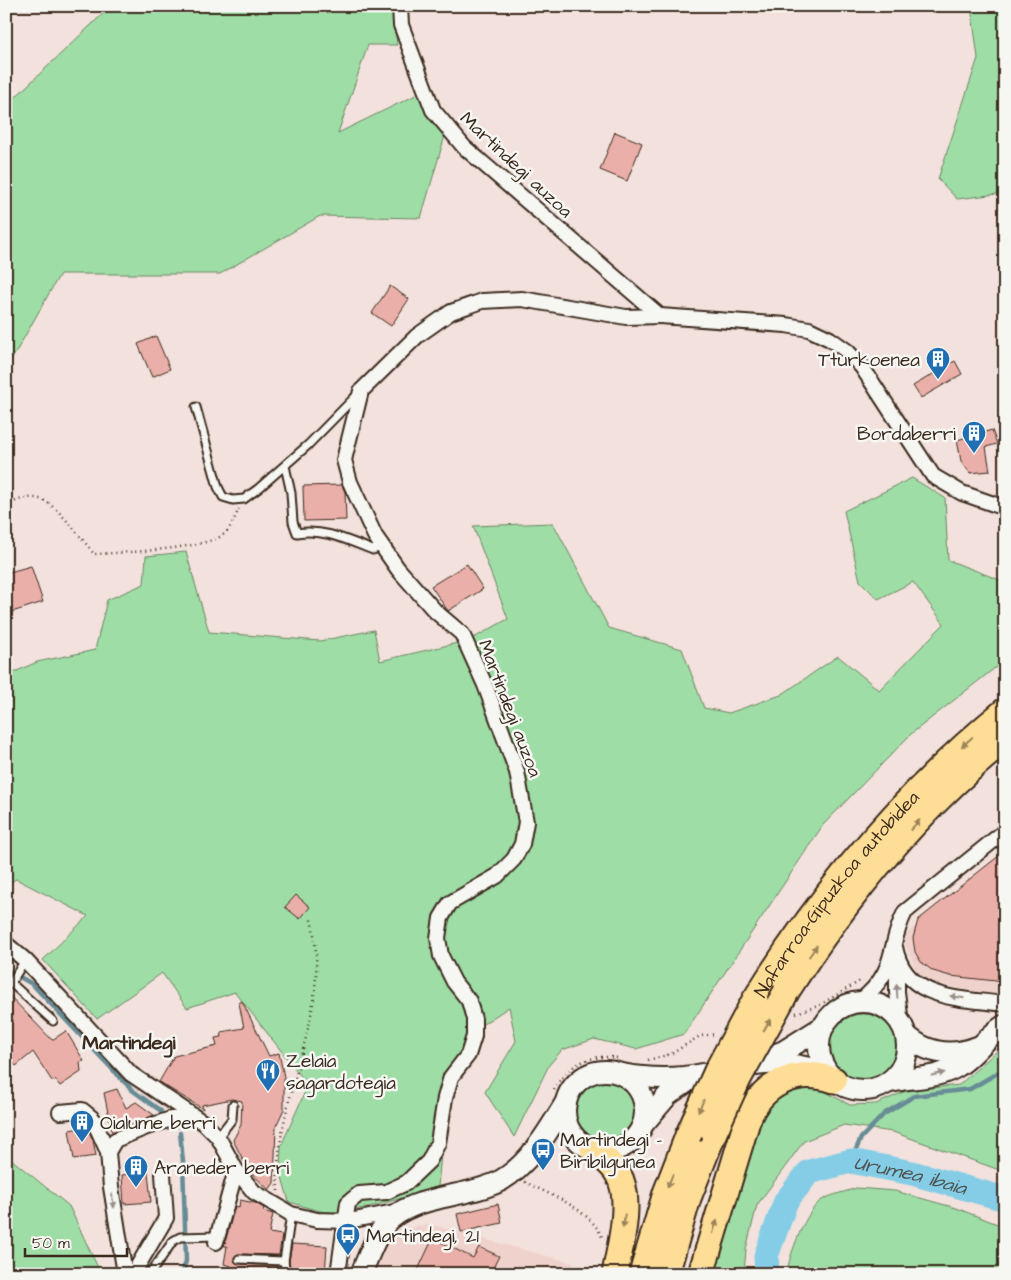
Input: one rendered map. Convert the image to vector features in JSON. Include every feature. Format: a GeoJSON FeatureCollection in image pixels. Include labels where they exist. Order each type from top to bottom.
{"type":"FeatureCollection","features":[{"type":"Feature","properties":{"kind":"highway","name":"Nafarroa-Gipuzkoa autobidea"},"geometry":{"type":"LineString","coordinates":[[642,1274],[666,1193],[688,1136],[717,1071],[755,1000],[780,960],[821,901],[867,844],[913,794],[968,741],[1005,711]]}},
{"type":"Feature","properties":{"kind":"highway","name":"Nafarroa-Gipuzkoa autobidea"},"geometry":{"type":"LineString","coordinates":[[666,1274],[688,1198],[714,1132],[738,1079],[786,992],[838,915],[884,857],[932,806],[982,758],[1005,740]]}},
{"type":"Feature","properties":{"kind":"highway"},"geometry":{"type":"LineString","coordinates":[[702,1274],[747,1121],[756,1102],[772,1086],[792,1077],[814,1075],[832,1077]]}},
{"type":"Feature","properties":{"kind":"highway"},"geometry":{"type":"LineString","coordinates":[[586,1145],[610,1163],[619,1174],[624,1188],[625,1214],[616,1274]]}},
{"type":"Feature","properties":{"kind":"main road"},"geometry":{"type":"LineString","coordinates":[[528,1158],[566,1102],[570,1091],[577,1081],[587,1074],[611,1071],[659,1078],[698,1075],[753,1064],[784,1051],[824,1026],[842,1007],[859,1002],[884,1007],[921,1047],[939,1053],[959,1053],[977,1047]]}},
{"type":"Feature","properties":{"kind":"main road"},"geometry":{"type":"LineString","coordinates":[[890,1082],[941,1074],[958,1066],[977,1047],[1005,1025]]}},
{"type":"Feature","properties":{"kind":"main road"},"geometry":{"type":"LineString","coordinates":[[824,1026],[820,1040],[820,1056],[832,1077]]}},
{"type":"Feature","properties":{"kind":"main road"},"geometry":{"type":"LineString","coordinates":[[753,1064],[792,1065],[832,1077],[856,1090],[879,1088],[896,1076],[905,1061],[904,1030]]}},
{"type":"Feature","properties":{"kind":"main road"},"geometry":{"type":"LineString","coordinates":[[622,1074],[640,1089],[645,1106],[644,1122]]}},
{"type":"Feature","properties":{"kind":"main road"},"geometry":{"type":"LineString","coordinates":[[361,1274],[376,1234],[403,1210],[488,1185],[510,1174],[528,1158],[552,1144],[586,1145],[606,1152],[618,1149],[630,1143],[639,1134],[644,1122],[668,1095],[698,1075]]}},
{"type":"Feature","properties":{"kind":"main road"},"geometry":{"type":"LineString","coordinates":[[566,1102],[567,1123],[586,1145]]}},
{"type":"Feature","properties":{"kind":"street","name":"Martindegi auzoa"},"geometry":{"type":"LineString","coordinates":[[400,6],[401,25],[433,110],[464,147],[660,316]]}},
{"type":"Feature","properties":{"kind":"street"},"geometry":{"type":"LineString","coordinates":[[361,391],[416,336],[451,312],[482,301],[522,299],[626,316],[660,316],[786,325],[809,329],[830,339],[847,351],[862,367],[933,476],[962,493],[1005,508]]}},
{"type":"Feature","properties":{"kind":"street","name":"Martindegi auzoa"},"geometry":{"type":"LineString","coordinates":[[338,1274],[347,1221],[348,1203],[359,1194],[386,1192],[406,1183],[429,1162],[438,1143],[450,1077],[468,1056],[474,1036],[474,1019],[469,1001],[454,982],[441,956],[438,938],[441,918],[450,903],[497,876],[514,859],[522,844],[526,822],[517,772],[485,685],[462,634],[435,611],[398,569],[375,536],[350,482],[344,460],[361,391]]}},
{"type":"Feature","properties":{"kind":"street"},"geometry":{"type":"LineString","coordinates":[[904,1030],[897,992],[896,952],[899,924],[909,907],[1005,832]]}},
{"type":"Feature","properties":{"kind":"street"},"geometry":{"type":"LineString","coordinates":[[6,944],[22,964],[131,1074],[195,1118],[218,1137],[236,1170],[254,1192],[285,1211],[317,1220],[347,1221],[403,1210]]}},
{"type":"Feature","properties":{"kind":"street"},"geometry":{"type":"LineString","coordinates":[[859,1002],[883,978],[896,952]]}},
{"type":"Feature","properties":{"kind":"street"},"geometry":{"type":"LineString","coordinates":[[896,952],[908,977],[925,989],[946,995],[1005,1004]]}},
{"type":"Feature","properties":{"kind":"street"},"geometry":{"type":"LineString","coordinates":[[60,1112],[82,1110],[93,1119],[108,1152],[111,1188],[125,1274]]}},
{"type":"Feature","properties":{"kind":"street"},"geometry":{"type":"LineString","coordinates":[[108,1152],[116,1140],[147,1127],[171,1120],[195,1118]]}},
{"type":"Feature","properties":{"kind":"street"},"geometry":{"type":"LineString","coordinates":[[217,1239],[236,1170]]}},
{"type":"Feature","properties":{"kind":"street"},"geometry":{"type":"LineString","coordinates":[[133,1274],[166,1218],[163,1174]]}},
{"type":"Feature","properties":{"kind":"street"},"geometry":{"type":"LineString","coordinates":[[347,1221],[376,1234]]}},
{"type":"Feature","properties":{"kind":"lane"},"geometry":{"type":"LineString","coordinates":[[196,407],[218,487],[223,496],[232,500],[244,499],[285,466],[361,391]]}},
{"type":"Feature","properties":{"kind":"lane"},"geometry":{"type":"LineString","coordinates":[[285,466],[292,493],[293,522],[297,532],[311,530],[327,533],[373,550],[382,546]]}},
{"type":"Feature","properties":{"kind":"lane"},"geometry":{"type":"LineString","coordinates":[[22,964],[10,982],[53,1021]]}},
{"type":"Feature","properties":{"kind":"lane"},"geometry":{"type":"LineString","coordinates":[[218,1137],[232,1119],[233,1105]]}},
{"type":"Feature","properties":{"kind":"lane"},"geometry":{"type":"LineString","coordinates":[[285,1211],[284,1261],[286,1274]]}},
{"type":"Feature","properties":{"kind":"lane"},"geometry":{"type":"LineString","coordinates":[[150,1274],[173,1241],[180,1237],[217,1239]]}},
{"type":"Feature","properties":{"kind":"lane"},"geometry":{"type":"LineString","coordinates":[[239,1259],[284,1261]]}},
{"type":"Feature","properties":{"kind":"path"},"geometry":{"type":"LineString","coordinates":[[6,506],[26,497],[43,500],[78,534],[94,554],[140,552],[212,540],[224,535],[244,499]]}},
{"type":"Feature","properties":{"kind":"path"},"geometry":{"type":"LineString","coordinates":[[285,1211],[278,1154],[280,1132],[307,1039],[313,1006],[316,943],[310,916]]}},
{"type":"Feature","properties":{"kind":"path"},"geometry":{"type":"LineString","coordinates":[[510,1174],[556,1197],[596,1225],[602,1237],[602,1245]]}},
{"type":"Feature","properties":{"kind":"shaded area"},"geometry":{"type":"Polygon","coordinates":[[[1005,855],[1005,999],[920,980],[902,937],[1005,855]]]}},
{"type":"Feature","properties":{"kind":"shaded area"},"geometry":{"type":"Polygon","coordinates":[[[428,1224],[599,1270],[598,1274],[349,1274],[365,1237],[428,1224]]]}},
{"type":"Feature","properties":{"kind":"green space"},"geometry":{"type":"Polygon","coordinates":[[[111,6],[392,6],[397,45],[368,45],[338,133],[420,93],[446,132],[421,218],[320,216],[220,274],[60,274],[12,359],[6,362],[6,106],[111,6]]]}},
{"type":"Feature","properties":{"kind":"green space"},"geometry":{"type":"Polygon","coordinates":[[[971,6],[1005,6],[1005,193],[957,199],[938,179],[978,58],[971,6]]]}},
{"type":"Feature","properties":{"kind":"green space"},"geometry":{"type":"Polygon","coordinates":[[[912,478],[945,498],[948,560],[1005,582],[1005,660],[911,734],[823,825],[684,1034],[636,1049],[594,1039],[562,1050],[549,1065],[514,1137],[485,1092],[516,1041],[509,1007],[468,1034],[463,1049],[446,1072],[438,1105],[442,1143],[438,1187],[382,1204],[338,1212],[327,1212],[289,1202],[280,1170],[281,1146],[308,1085],[235,992],[187,1008],[162,973],[97,1019],[43,960],[88,916],[16,879],[6,885],[6,676],[37,662],[95,650],[107,600],[144,584],[146,556],[186,552],[209,632],[320,641],[374,630],[380,661],[470,640],[508,619],[473,526],[553,523],[609,628],[682,649],[704,708],[729,713],[781,695],[838,656],[879,690],[944,624],[913,582],[878,599],[860,581],[844,511],[912,478]]]}},
{"type":"Feature","properties":{"kind":"green space"},"geometry":{"type":"Polygon","coordinates":[[[856,1014],[870,1014],[882,1019],[891,1028],[896,1040],[894,1060],[887,1071],[870,1080],[856,1080],[844,1075],[835,1066],[830,1054],[830,1040],[835,1028],[844,1019],[856,1014]]]}},
{"type":"Feature","properties":{"kind":"green space"},"geometry":{"type":"Polygon","coordinates":[[[1005,1044],[1005,1172],[893,1132],[844,1125],[804,1141],[757,1205],[746,1249],[744,1274],[712,1274],[747,1152],[761,1117],[772,1101],[792,1086],[813,1085],[850,1105],[876,1104],[906,1091],[959,1085],[1005,1044]]]}},
{"type":"Feature","properties":{"kind":"green space"},"geometry":{"type":"Polygon","coordinates":[[[606,1081],[623,1086],[631,1094],[636,1111],[631,1128],[623,1136],[606,1141],[589,1136],[581,1128],[576,1111],[581,1094],[589,1086],[606,1081]]]}},
{"type":"Feature","properties":{"kind":"green space"},"geometry":{"type":"Polygon","coordinates":[[[6,1155],[69,1206],[101,1274],[6,1274],[6,1155]]]}},
{"type":"Feature","properties":{"kind":"green space"},"geometry":{"type":"Polygon","coordinates":[[[856,1188],[895,1191],[956,1208],[1005,1227],[1005,1274],[787,1274],[799,1234],[816,1205],[826,1198],[856,1188]]]}},
{"type":"Feature","properties":{"kind":"building"},"geometry":{"type":"Polygon","coordinates":[[[615,132],[642,143],[627,181],[600,170],[615,132]]]}},
{"type":"Feature","properties":{"kind":"building"},"geometry":{"type":"Polygon","coordinates":[[[390,286],[409,299],[391,326],[372,313],[390,286]]]}},
{"type":"Feature","properties":{"kind":"building"},"geometry":{"type":"Polygon","coordinates":[[[156,336],[170,369],[152,377],[138,344],[156,336]]]}},
{"type":"Feature","properties":{"kind":"building","name":"Tturkoenea"},"geometry":{"type":"Polygon","coordinates":[[[955,361],[962,374],[921,398],[913,386],[955,361]]]}},
{"type":"Feature","properties":{"kind":"building","name":"Bordaberri"},"geometry":{"type":"Polygon","coordinates":[[[992,430],[997,444],[986,447],[990,471],[970,473],[961,461],[957,440],[992,430]]]}},
{"type":"Feature","properties":{"kind":"building"},"geometry":{"type":"Polygon","coordinates":[[[342,485],[345,492],[346,520],[304,521],[303,486],[342,485]]]}},
{"type":"Feature","properties":{"kind":"building"},"geometry":{"type":"Polygon","coordinates":[[[467,564],[483,589],[448,611],[431,586],[467,564]]]}},
{"type":"Feature","properties":{"kind":"building"},"geometry":{"type":"Polygon","coordinates":[[[31,566],[43,602],[9,613],[6,605],[6,573],[31,566]]]}},
{"type":"Feature","properties":{"kind":"building"},"geometry":{"type":"Polygon","coordinates":[[[1005,851],[1005,982],[950,976],[933,971],[921,962],[915,952],[913,938],[918,920],[1005,851]]]}},
{"type":"Feature","properties":{"kind":"building"},"geometry":{"type":"Polygon","coordinates":[[[296,895],[310,907],[300,919],[285,907],[296,895]]]}},
{"type":"Feature","properties":{"kind":"building"},"geometry":{"type":"Polygon","coordinates":[[[6,992],[52,1040],[66,1031],[84,1061],[80,1062],[81,1072],[60,1086],[55,1079],[52,1081],[33,1052],[16,1066],[6,1055],[6,992]]]}},
{"type":"Feature","properties":{"kind":"building"},"geometry":{"type":"Polygon","coordinates":[[[242,1001],[269,1056],[279,1053],[284,1077],[284,1109],[276,1126],[274,1183],[269,1190],[248,1170],[233,1140],[241,1125],[242,1101],[232,1099],[202,1105],[203,1109],[159,1082],[174,1056],[217,1046],[215,1038],[222,1037],[221,1032],[244,1028],[239,1003],[242,1001]]]}},
{"type":"Feature","properties":{"kind":"building"},"geometry":{"type":"Polygon","coordinates":[[[117,1089],[126,1108],[136,1102],[154,1115],[112,1132],[104,1093],[117,1089]]]}},
{"type":"Feature","properties":{"kind":"building","name":"Oialume berri"},"geometry":{"type":"Polygon","coordinates":[[[87,1127],[93,1140],[96,1156],[74,1159],[69,1130],[87,1127]]]}},
{"type":"Feature","properties":{"kind":"building","name":"Araneder berri"},"geometry":{"type":"Polygon","coordinates":[[[148,1172],[151,1202],[124,1204],[122,1175],[148,1172]]]}},
{"type":"Feature","properties":{"kind":"building"},"geometry":{"type":"Polygon","coordinates":[[[240,1200],[255,1203],[264,1208],[263,1211],[273,1214],[269,1233],[282,1235],[279,1255],[239,1254],[234,1257],[235,1262],[239,1264],[279,1266],[281,1274],[231,1274],[231,1266],[224,1264],[227,1246],[224,1246],[235,1206],[239,1207],[240,1200]]]}},
{"type":"Feature","properties":{"kind":"building"},"geometry":{"type":"Polygon","coordinates":[[[498,1204],[502,1223],[461,1232],[457,1214],[498,1204]]]}},
{"type":"Feature","properties":{"kind":"building"},"geometry":{"type":"Polygon","coordinates":[[[433,1238],[473,1258],[479,1247],[499,1256],[490,1274],[416,1274],[433,1238]]]}},
{"type":"Feature","properties":{"kind":"building"},"geometry":{"type":"Polygon","coordinates":[[[292,1244],[327,1246],[325,1274],[291,1274],[289,1261],[292,1244]]]}},
{"type":"Feature","properties":{"kind":"waterway"},"geometry":{"type":"LineString","coordinates":[[6,969],[32,984],[132,1090],[161,1111]]}},
{"type":"Feature","properties":{"kind":"waterway"},"geometry":{"type":"LineString","coordinates":[[851,1161],[861,1138],[884,1114],[914,1096],[970,1089],[1001,1071],[1005,1066]]}},
{"type":"Feature","properties":{"kind":"waterway"},"geometry":{"type":"LineString","coordinates":[[180,1133],[183,1161],[186,1261],[182,1274]]}},
{"type":"Feature","properties":{"kind":"waterway","name":"Urumea ibaia"},"geometry":{"type":"LineString","coordinates":[[767,1274],[766,1256],[786,1201],[809,1172],[851,1161],[912,1173],[1005,1199]]}},
{"type":"Feature","properties":{"kind":"place","name":"Tturkoenea"},"geometry":{"type":"Point","coordinates":[938,380]}},
{"type":"Feature","properties":{"kind":"place","name":"Bordaberri"},"geometry":{"type":"Point","coordinates":[974,454]}},
{"type":"Feature","properties":{"kind":"place","name":"Zelaia sagardotegia"},"geometry":{"type":"Point","coordinates":[268,1092]}},
{"type":"Feature","properties":{"kind":"place","name":"Oialume berri"},"geometry":{"type":"Point","coordinates":[82,1143]}},
{"type":"Feature","properties":{"kind":"place","name":"Martindegi - Biribilgunea"},"geometry":{"type":"Point","coordinates":[543,1171]}},
{"type":"Feature","properties":{"kind":"place","name":"Araneder berri"},"geometry":{"type":"Point","coordinates":[136,1188]}},
{"type":"Feature","properties":{"kind":"place","name":"Martindegi, 21"},"geometry":{"type":"Point","coordinates":[348,1256]}},
{"type":"Feature","properties":{"kind":"district","name":"Martindegi"},"geometry":{"type":"Point","coordinates":[129,1042]}}]}
